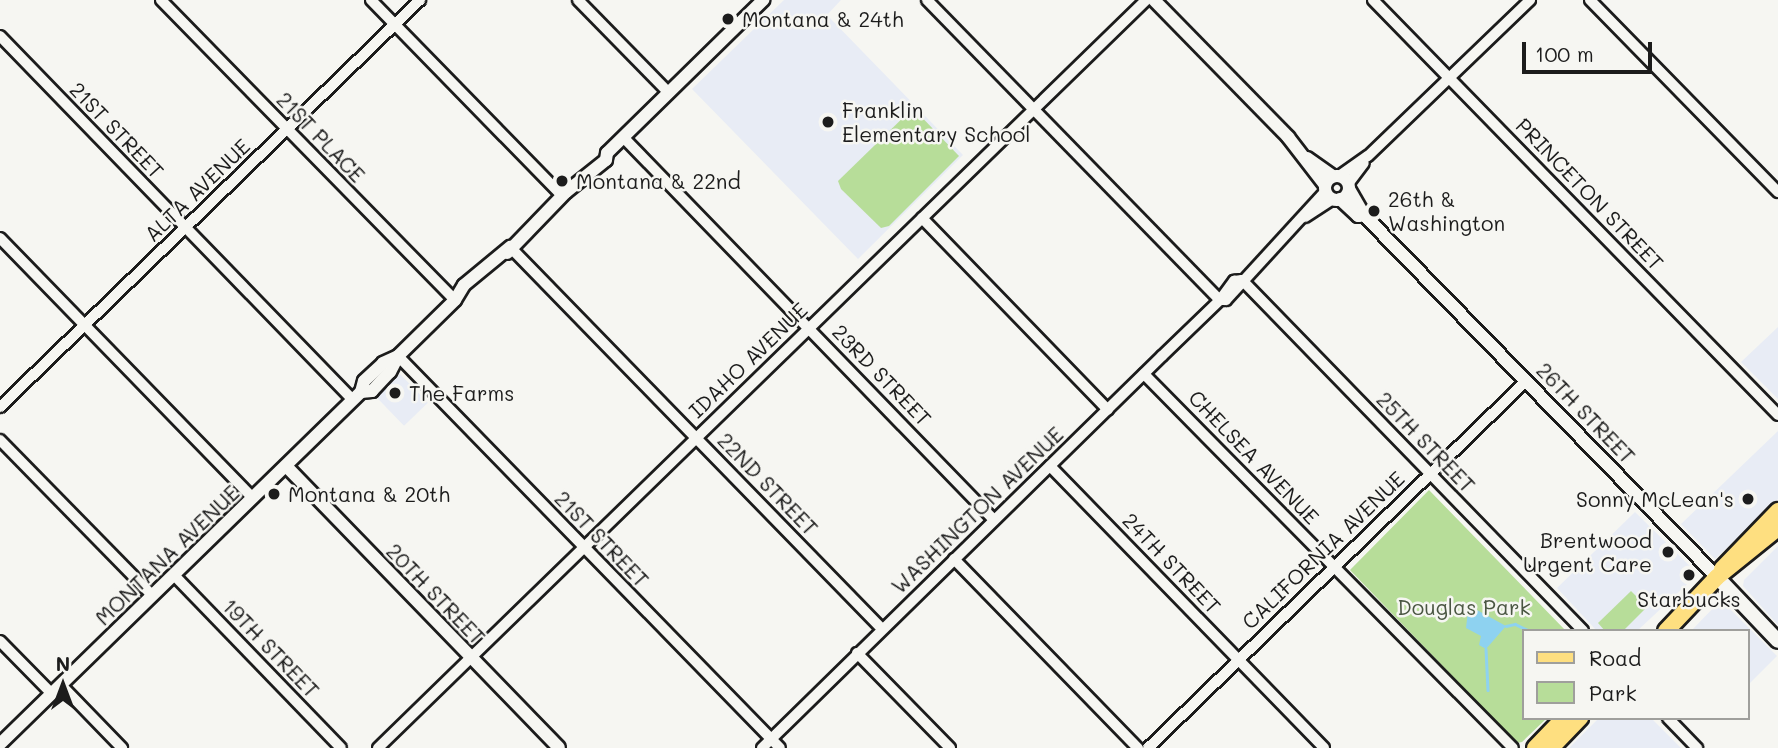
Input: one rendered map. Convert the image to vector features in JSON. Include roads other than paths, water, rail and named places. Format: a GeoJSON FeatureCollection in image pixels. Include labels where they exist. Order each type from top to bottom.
{"type":"FeatureCollection","features":[{"type":"Feature","properties":{"kind":"main road"},"geometry":{"type":"LineString","coordinates":[[1717,577],[1730,556],[1778,510]]}},
{"type":"Feature","properties":{"kind":"main road"},"geometry":{"type":"LineString","coordinates":[[1664,629],[1717,577],[1778,528]]}},
{"type":"Feature","properties":{"kind":"main road","name":"26TH STREET"},"geometry":{"type":"LineString","coordinates":[[1717,577],[1778,641]]}},
{"type":"Feature","properties":{"kind":"main road"},"geometry":{"type":"LineString","coordinates":[[1535,748],[1572,720]]}},
{"type":"Feature","properties":{"kind":"main road"},"geometry":{"type":"LineString","coordinates":[[1551,748],[1572,720]]}},
{"type":"Feature","properties":{"kind":"street","name":"21ST PLACE"},"geometry":{"type":"LineString","coordinates":[[162,0],[286,130],[458,297]]}},
{"type":"Feature","properties":{"kind":"street"},"geometry":{"type":"LineString","coordinates":[[370,0],[562,196]]}},
{"type":"Feature","properties":{"kind":"street","name":"ALTA AVENUE"},"geometry":{"type":"LineString","coordinates":[[0,407],[420,0]]}},
{"type":"Feature","properties":{"kind":"street"},"geometry":{"type":"LineString","coordinates":[[579,0],[669,93]]}},
{"type":"Feature","properties":{"kind":"street","name":"MONTANA AVENUE"},"geometry":{"type":"LineString","coordinates":[[0,744],[357,396],[364,381],[398,356],[458,297],[482,268],[510,247],[576,183],[606,160],[607,153],[763,0]]}},
{"type":"Feature","properties":{"kind":"street"},"geometry":{"type":"LineString","coordinates":[[927,0],[1220,300]]}},
{"type":"Feature","properties":{"kind":"street","name":"IDAHO AVENUE"},"geometry":{"type":"LineString","coordinates":[[378,748],[1146,0]]}},
{"type":"Feature","properties":{"kind":"street","name":"26TH STREET"},"geometry":{"type":"LineString","coordinates":[[1154,0],[1337,188],[1358,216],[1364,215],[1717,577]]}},
{"type":"Feature","properties":{"kind":"street","name":"PRINCETON STREET"},"geometry":{"type":"LineString","coordinates":[[1373,0],[1778,415]]}},
{"type":"Feature","properties":{"kind":"street","name":"WASHINGTON AVENUE"},"geometry":{"type":"LineString","coordinates":[[762,748],[1220,300],[1226,300],[1242,280],[1530,0]]}},
{"type":"Feature","properties":{"kind":"street"},"geometry":{"type":"LineString","coordinates":[[1590,0],[1778,192]]}},
{"type":"Feature","properties":{"kind":"street","name":"21ST STREET"},"geometry":{"type":"LineString","coordinates":[[0,36],[186,228],[357,396]]}},
{"type":"Feature","properties":{"kind":"street","name":"23RD STREET"},"geometry":{"type":"LineString","coordinates":[[623,137],[995,520]]}},
{"type":"Feature","properties":{"kind":"street"},"geometry":{"type":"LineString","coordinates":[[922,218],[1108,410]]}},
{"type":"Feature","properties":{"kind":"street"},"geometry":{"type":"LineString","coordinates":[[0,239],[253,498]]}},
{"type":"Feature","properties":{"kind":"street","name":"22ND STREET"},"geometry":{"type":"LineString","coordinates":[[510,247],[882,629]]}},
{"type":"Feature","properties":{"kind":"street","name":"25TH STREET"},"geometry":{"type":"LineString","coordinates":[[1242,280],[1581,629]]}},
{"type":"Feature","properties":{"kind":"street","name":"21ST STREET"},"geometry":{"type":"LineString","coordinates":[[398,356],[780,748]]}},
{"type":"Feature","properties":{"kind":"street","name":"CHELSEA AVENUE"},"geometry":{"type":"LineString","coordinates":[[1144,374],[1513,748]]}},
{"type":"Feature","properties":{"kind":"street","name":"CALIFORNIA AVENUE"},"geometry":{"type":"LineString","coordinates":[[1148,748],[1526,381]]}},
{"type":"Feature","properties":{"kind":"street"},"geometry":{"type":"LineString","coordinates":[[0,440],[152,595]]}},
{"type":"Feature","properties":{"kind":"street","name":"20TH STREET"},"geometry":{"type":"LineString","coordinates":[[286,466],[559,748]]}},
{"type":"Feature","properties":{"kind":"street","name":"24TH STREET"},"geometry":{"type":"LineString","coordinates":[[1050,466],[1324,748]]}},
{"type":"Feature","properties":{"kind":"street"},"geometry":{"type":"LineString","coordinates":[[954,559],[1138,748]]}},
{"type":"Feature","properties":{"kind":"street","name":"19TH STREET"},"geometry":{"type":"LineString","coordinates":[[174,575],[341,748]]}},
{"type":"Feature","properties":{"kind":"street"},"geometry":{"type":"LineString","coordinates":[[0,641],[122,748]]}},
{"type":"Feature","properties":{"kind":"street"},"geometry":{"type":"LineString","coordinates":[[857,653],[950,748]]}},
{"type":"Feature","properties":{"kind":"street"},"geometry":{"type":"LineString","coordinates":[[1670,720],[1697,748]]}},
{"type":"Feature","properties":{"kind":"water"},"geometry":{"type":"Polygon","coordinates":[[[1475,609],[1506,626],[1486,649],[1479,645],[1481,636],[1466,628],[1468,611],[1475,609]]]}},
{"type":"Feature","properties":{"kind":"waterway"},"geometry":{"type":"LineString","coordinates":[[1506,626],[1515,624],[1526,629]]}},
{"type":"Feature","properties":{"kind":"waterway"},"geometry":{"type":"LineString","coordinates":[[1486,649],[1488,690]]}},
{"type":"Feature","properties":{"kind":"place","name":"Montana & 24th"},"geometry":{"type":"Point","coordinates":[728,19]}},
{"type":"Feature","properties":{"kind":"place","name":"Franklin Elementary School"},"geometry":{"type":"Point","coordinates":[828,122]}},
{"type":"Feature","properties":{"kind":"place","name":"Montana & 22nd"},"geometry":{"type":"Point","coordinates":[562,181]}},
{"type":"Feature","properties":{"kind":"place","name":"26th & Washington"},"geometry":{"type":"Point","coordinates":[1374,211]}},
{"type":"Feature","properties":{"kind":"place","name":"The Farms"},"geometry":{"type":"Point","coordinates":[395,393]}},
{"type":"Feature","properties":{"kind":"place","name":"Montana & 20th"},"geometry":{"type":"Point","coordinates":[274,494]}},
{"type":"Feature","properties":{"kind":"place","name":"Sonny McLean's"},"geometry":{"type":"Point","coordinates":[1748,499]}},
{"type":"Feature","properties":{"kind":"place","name":"Brentwood Urgent Care"},"geometry":{"type":"Point","coordinates":[1668,552]}},
{"type":"Feature","properties":{"kind":"place","name":"Starbucks"},"geometry":{"type":"Point","coordinates":[1689,575]}},
{"type":"Feature","properties":{"kind":"park label","name":"Douglas Park"},"geometry":{"type":"Point","coordinates":[1464,607]}}]}
